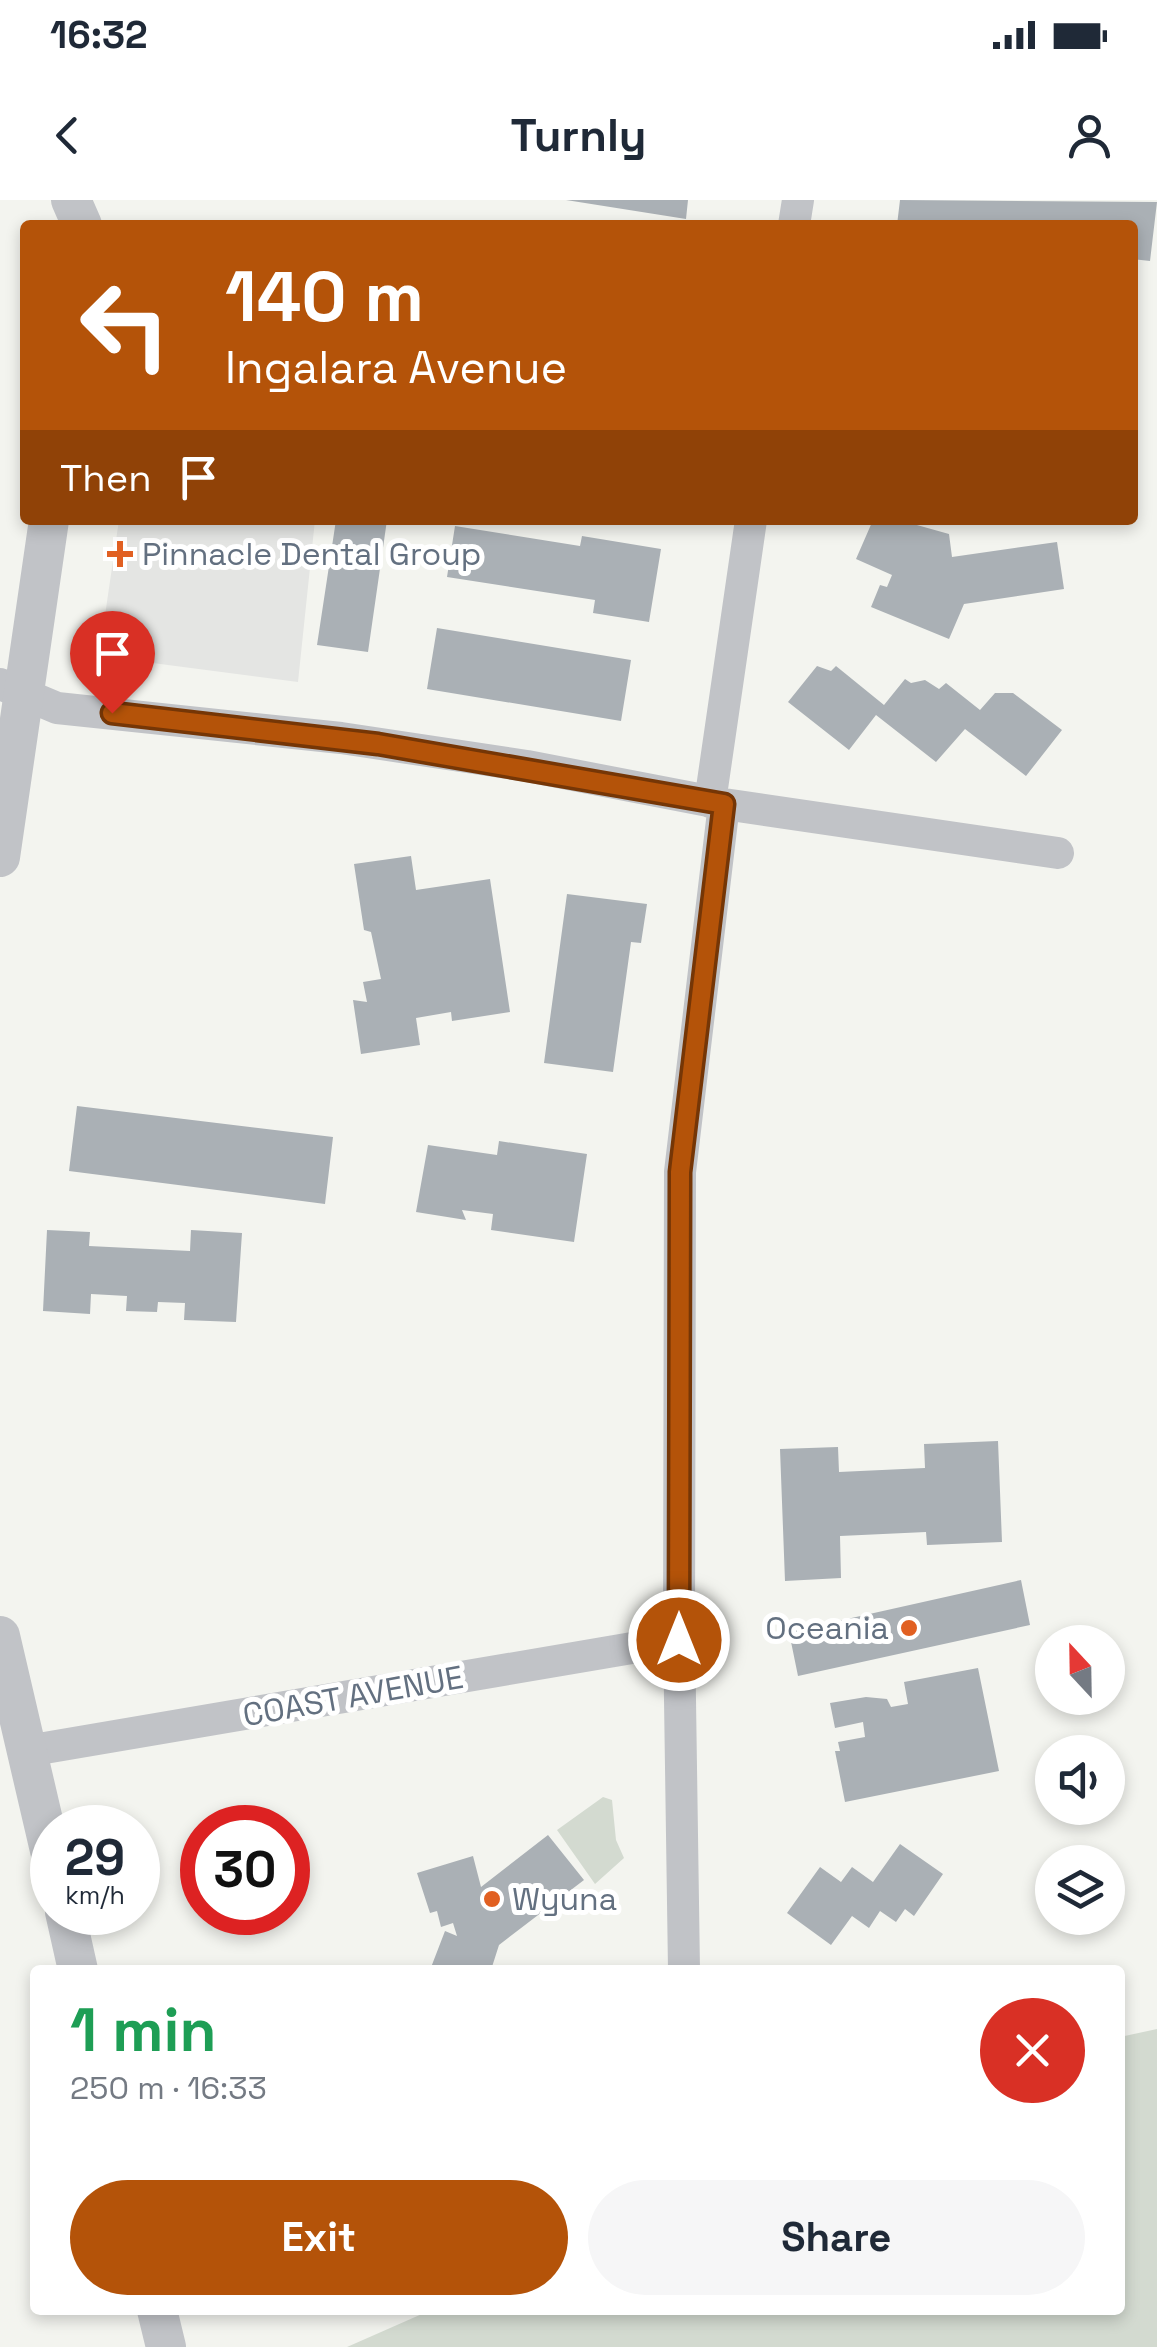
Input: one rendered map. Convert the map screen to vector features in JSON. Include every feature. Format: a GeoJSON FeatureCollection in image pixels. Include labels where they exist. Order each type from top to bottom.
{"type":"FeatureCollection","features":[{"type":"Feature","properties":{"kind":"street"},"geometry":{"type":"LineString","coordinates":[[0,858],[12,689],[47,525]]}},
{"type":"Feature","properties":{"kind":"street"},"geometry":{"type":"LineString","coordinates":[[684,1965],[679,1640],[680,1172],[717,803],[750,525]]}},
{"type":"Feature","properties":{"kind":"street"},"geometry":{"type":"LineString","coordinates":[[12,689],[57,708],[341,738],[527,766],[717,803],[1058,853]]}},
{"type":"Feature","properties":{"kind":"street"},"geometry":{"type":"LineString","coordinates":[[0,1636],[40,1805]]}},
{"type":"Feature","properties":{"kind":"street","name":"COAST AVENUE"},"geometry":{"type":"LineString","coordinates":[[27,1750],[679,1640]]}},
{"type":"Feature","properties":{"kind":"street"},"geometry":{"type":"LineString","coordinates":[[70,1935],[77,1965]]}},
{"type":"Feature","properties":{"kind":"street"},"geometry":{"type":"LineString","coordinates":[[158,2315],[166,2347]]}},
{"type":"Feature","properties":{"kind":"shaded area"},"geometry":{"type":"Polygon","coordinates":[[[118,525],[314,525],[298,682],[99,656],[118,525]]]}},
{"type":"Feature","properties":{"kind":"shaded area"},"geometry":{"type":"Polygon","coordinates":[[[603,1797],[612,1800],[616,1840],[624,1858],[595,1884],[557,1830],[603,1797]]]}},
{"type":"Feature","properties":{"kind":"shaded area"},"geometry":{"type":"Polygon","coordinates":[[[1157,2029],[1157,2347],[347,2347],[420,2315],[1125,2315],[1125,2036],[1157,2029]]]}},
{"type":"Feature","properties":{"kind":"building"},"geometry":{"type":"Polygon","coordinates":[[[566,200],[688,200],[686,219],[566,200]]]}},
{"type":"Feature","properties":{"kind":"building"},"geometry":{"type":"Polygon","coordinates":[[[900,200],[1157,202],[1150,261],[1138,260],[1138,220],[898,220],[900,200]]]}},
{"type":"Feature","properties":{"kind":"building"},"geometry":{"type":"Polygon","coordinates":[[[335,525],[386,525],[368,652],[317,645],[335,525]]]}},
{"type":"Feature","properties":{"kind":"building"},"geometry":{"type":"Polygon","coordinates":[[[871,525],[917,525],[949,534],[952,557],[1057,542],[1064,589],[964,604],[949,639],[871,607],[880,585],[887,587],[892,575],[856,559],[871,525]]]}},
{"type":"Feature","properties":{"kind":"building"},"geometry":{"type":"Polygon","coordinates":[[[455,526],[580,546],[582,536],[661,549],[649,622],[593,613],[595,600],[447,577],[455,526]]]}},
{"type":"Feature","properties":{"kind":"building"},"geometry":{"type":"Polygon","coordinates":[[[437,628],[631,660],[621,721],[427,689],[437,628]]]}},
{"type":"Feature","properties":{"kind":"building"},"geometry":{"type":"Polygon","coordinates":[[[817,666],[831,671],[836,666],[884,705],[905,679],[911,683],[925,680],[939,689],[946,683],[980,710],[995,693],[1013,693],[1062,730],[1026,776],[965,729],[936,762],[876,715],[849,750],[788,702],[817,666]]]}},
{"type":"Feature","properties":{"kind":"building"},"geometry":{"type":"Polygon","coordinates":[[[411,856],[416,890],[490,879],[510,1012],[452,1021],[451,1012],[416,1018],[420,1045],[361,1054],[353,1000],[367,1002],[363,982],[381,979],[371,932],[364,930],[354,864],[411,856]]]}},
{"type":"Feature","properties":{"kind":"building"},"geometry":{"type":"Polygon","coordinates":[[[567,894],[647,904],[641,943],[631,942],[613,1072],[544,1063],[567,894]]]}},
{"type":"Feature","properties":{"kind":"building"},"geometry":{"type":"Polygon","coordinates":[[[77,1106],[333,1137],[325,1204],[69,1171],[77,1106]]]}},
{"type":"Feature","properties":{"kind":"building"},"geometry":{"type":"Polygon","coordinates":[[[499,1141],[587,1154],[574,1242],[491,1230],[493,1214],[462,1210],[466,1220],[416,1212],[428,1145],[497,1155],[499,1141]]]}},
{"type":"Feature","properties":{"kind":"building"},"geometry":{"type":"Polygon","coordinates":[[[47,1230],[90,1232],[89,1246],[190,1251],[191,1230],[242,1233],[236,1322],[184,1320],[185,1303],[158,1302],[157,1312],[126,1311],[127,1296],[91,1294],[90,1314],[43,1311],[47,1230]]]}},
{"type":"Feature","properties":{"kind":"building"},"geometry":{"type":"Polygon","coordinates":[[[998,1441],[1002,1542],[927,1545],[926,1532],[840,1536],[841,1578],[785,1581],[780,1449],[838,1447],[839,1472],[925,1468],[924,1444],[998,1441]]]}},
{"type":"Feature","properties":{"kind":"building","name":"Oceania"},"geometry":{"type":"Polygon","coordinates":[[[1021,1580],[1030,1625],[798,1676],[789,1632],[1021,1580]]]}},
{"type":"Feature","properties":{"kind":"building"},"geometry":{"type":"Polygon","coordinates":[[[978,1668],[999,1771],[845,1802],[835,1751],[840,1751],[838,1742],[865,1737],[863,1722],[835,1728],[830,1703],[866,1697],[887,1699],[891,1707],[908,1704],[904,1682],[978,1668]]]}},
{"type":"Feature","properties":{"kind":"building","name":"Wyuna"},"geometry":{"type":"Polygon","coordinates":[[[548,1835],[584,1880],[499,1945],[493,1965],[432,1965],[445,1931],[457,1936],[453,1923],[441,1927],[437,1911],[430,1913],[417,1873],[473,1856],[481,1887],[548,1835]]]}},
{"type":"Feature","properties":{"kind":"building"},"geometry":{"type":"Polygon","coordinates":[[[900,1844],[943,1874],[914,1916],[905,1909],[896,1922],[880,1911],[869,1928],[852,1916],[831,1945],[787,1913],[820,1867],[841,1882],[852,1867],[873,1882],[900,1844]]]}},
{"type":"Feature","properties":{"kind":"place","name":"Pinnacle Dental Group"},"geometry":{"type":"Point","coordinates":[120,554]}},
{"type":"Feature","properties":{"kind":"place","name":"Oceania"},"geometry":{"type":"Point","coordinates":[909,1628]}},
{"type":"Feature","properties":{"kind":"place","name":"Wyuna"},"geometry":{"type":"Point","coordinates":[492,1899]}},
{"type":"Feature","properties":{"kind":"route"},"geometry":{"type":"LineString","coordinates":[[112,713],[189,719],[527,766],[724,804],[680,1172],[679,1640]]}}]}
